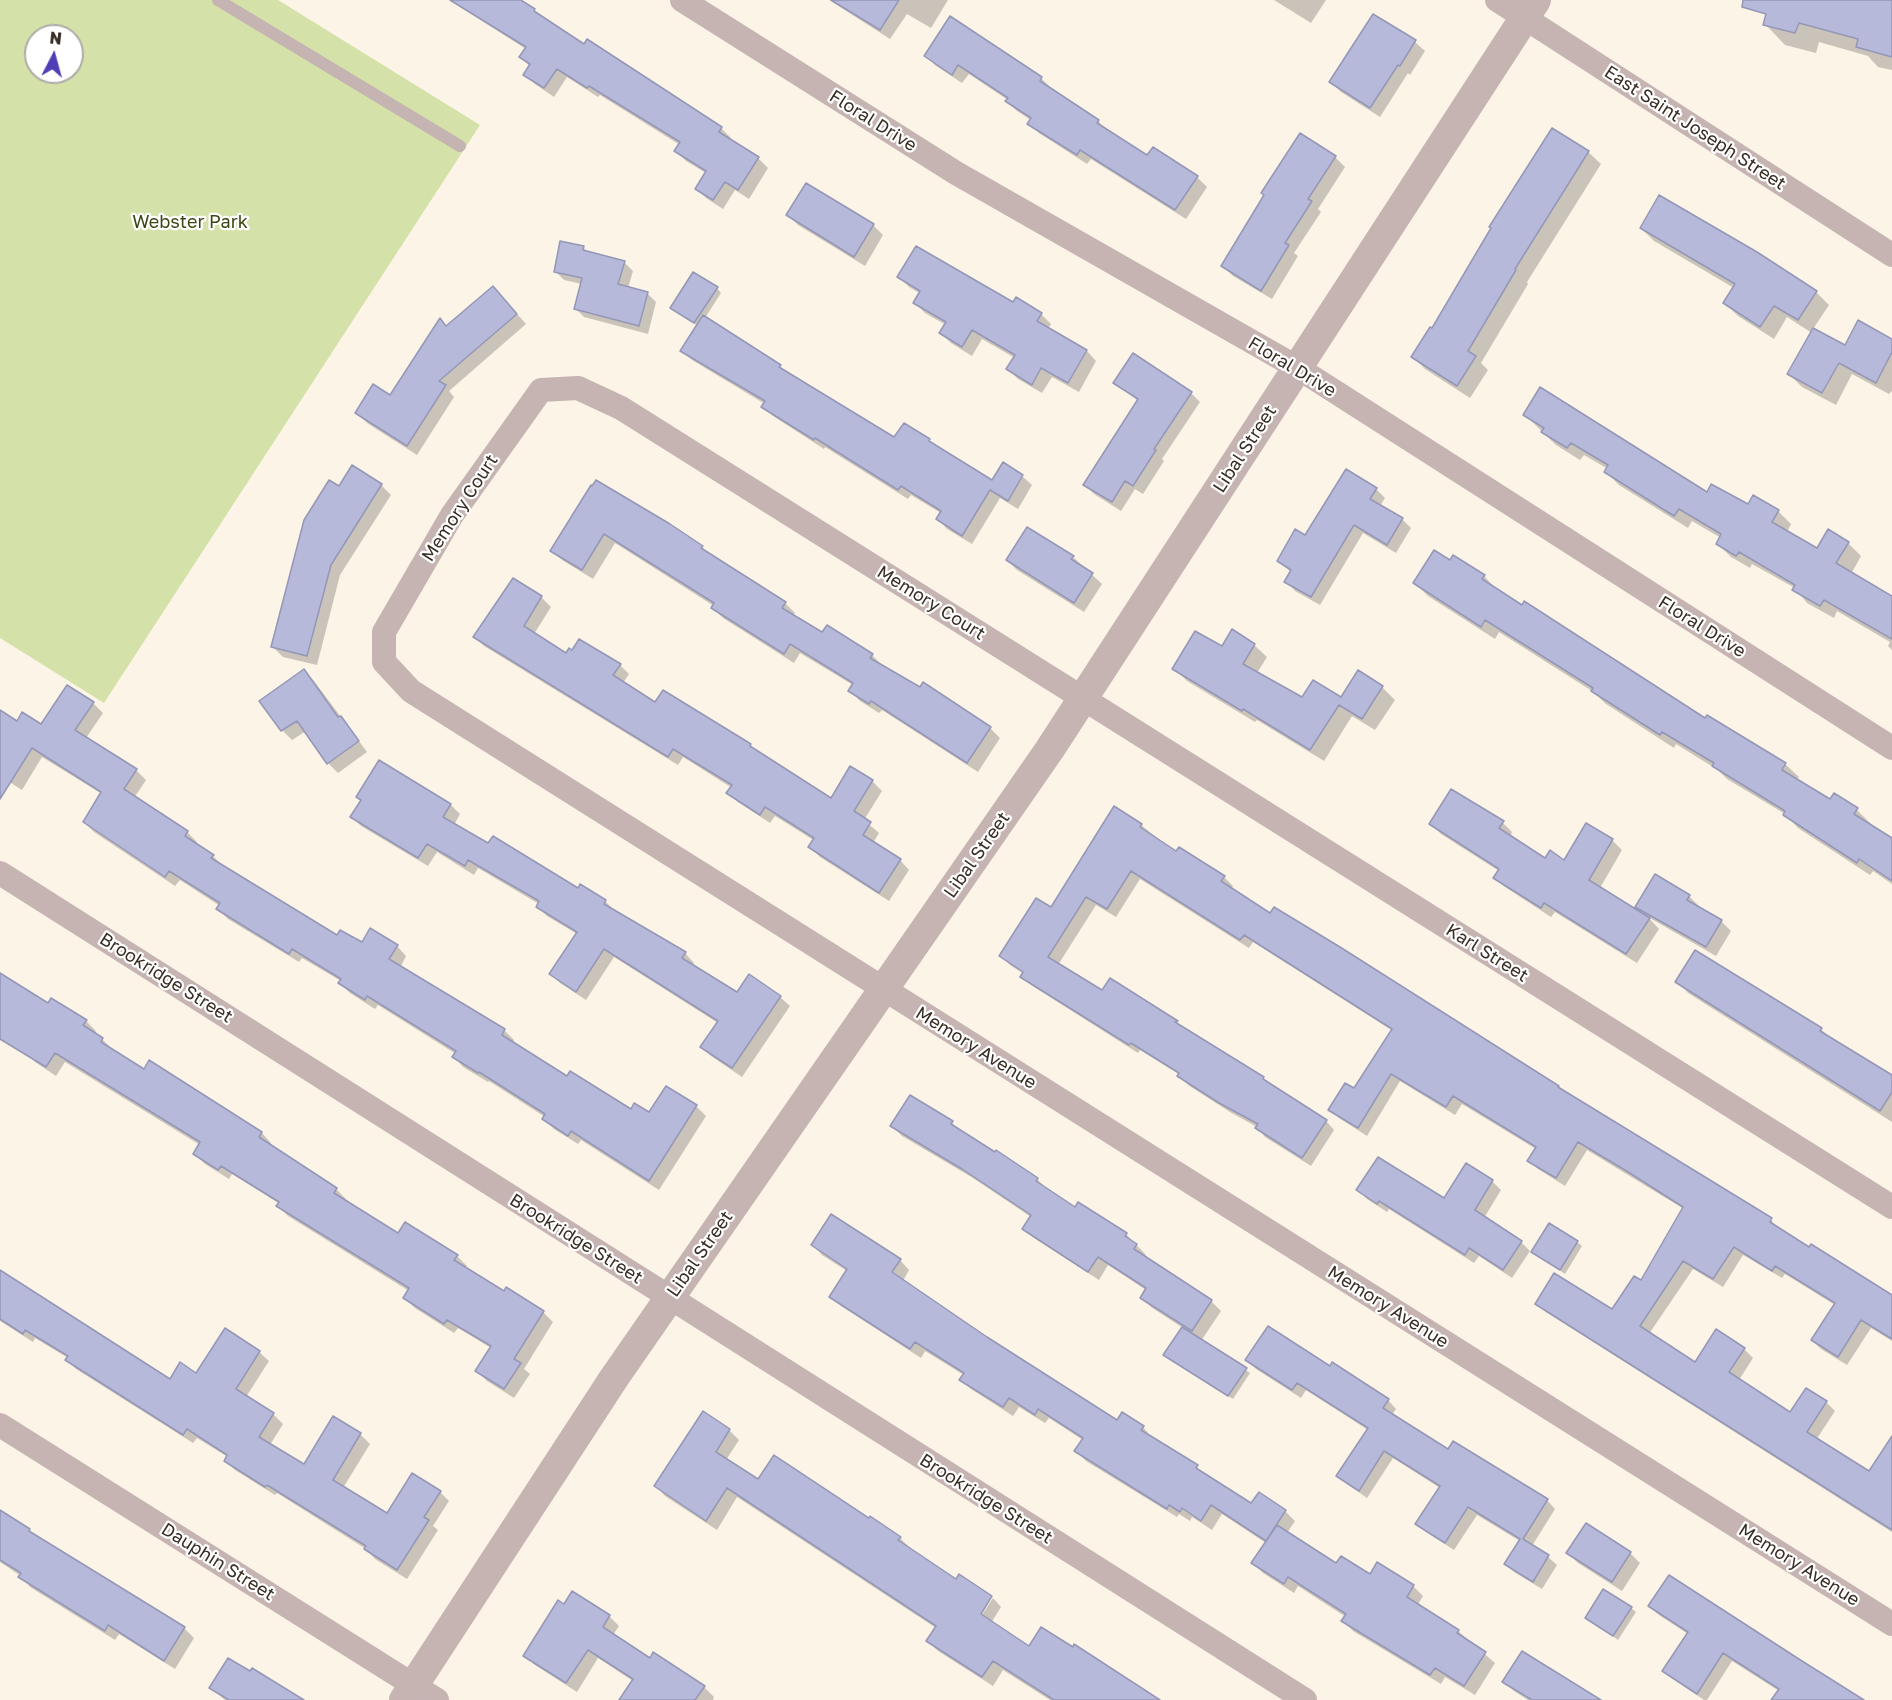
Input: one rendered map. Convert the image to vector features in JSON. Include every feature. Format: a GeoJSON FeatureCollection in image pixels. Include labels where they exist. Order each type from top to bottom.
{"type":"FeatureCollection","features":[{"type":"Feature","properties":{"kind":"street","name":"Floral Drive"},"geometry":{"type":"LineString","coordinates":[[682,0],[956,173],[1298,368],[1892,748]]}},
{"type":"Feature","properties":{"kind":"street","name":"East Saint Joseph Street"},"geometry":{"type":"LineString","coordinates":[[1497,0],[1531,9],[1892,255]]}},
{"type":"Feature","properties":{"kind":"street","name":"Libal Street"},"geometry":{"type":"LineString","coordinates":[[418,1695],[615,1377],[1050,749],[1531,9]]}},
{"type":"Feature","properties":{"kind":"street","name":"Memory Court"},"geometry":{"type":"LineString","coordinates":[[883,989],[411,691],[384,662],[384,632],[452,514],[541,390],[578,388],[621,408],[1083,698]]}},
{"type":"Feature","properties":{"kind":"street","name":"Karl Street"},"geometry":{"type":"LineString","coordinates":[[1083,698],[1892,1207]]}},
{"type":"Feature","properties":{"kind":"street","name":"Brookridge Street"},"geometry":{"type":"LineString","coordinates":[[0,873],[1305,1700]]}},
{"type":"Feature","properties":{"kind":"street","name":"Memory Avenue"},"geometry":{"type":"LineString","coordinates":[[883,989],[1892,1624]]}},
{"type":"Feature","properties":{"kind":"street","name":"Dauphin Street"},"geometry":{"type":"LineString","coordinates":[[0,1425],[418,1695]]}},
{"type":"Feature","properties":{"kind":"lane"},"geometry":{"type":"LineString","coordinates":[[218,0],[460,146]]}},
{"type":"Feature","properties":{"kind":"green space","name":"Webster Park"},"geometry":{"type":"Polygon","coordinates":[[[0,0],[278,0],[480,125],[104,703],[0,638],[0,0]]]}},
{"type":"Feature","properties":{"kind":"building"},"geometry":{"type":"Polygon","coordinates":[[[450,0],[521,0],[584,44],[587,39],[722,127],[719,132],[759,157],[738,190],[725,182],[713,200],[695,189],[706,171],[674,151],[680,142],[557,69],[544,88],[523,75],[530,64],[519,57],[526,47],[450,0]]]}},
{"type":"Feature","properties":{"kind":"building"},"geometry":{"type":"Polygon","coordinates":[[[831,0],[899,0],[880,30],[831,0]]]}},
{"type":"Feature","properties":{"kind":"building"},"geometry":{"type":"Polygon","coordinates":[[[1743,0],[1892,0],[1892,57],[1856,47],[1858,39],[1799,23],[1795,33],[1763,25],[1766,14],[1742,7],[1743,0]]]}},
{"type":"Feature","properties":{"kind":"building"},"geometry":{"type":"Polygon","coordinates":[[[1373,14],[1416,40],[1370,108],[1329,82],[1373,14]]]}},
{"type":"Feature","properties":{"kind":"building"},"geometry":{"type":"Polygon","coordinates":[[[950,16],[1042,77],[1040,81],[1099,120],[1097,123],[1147,155],[1153,147],[1198,176],[1175,210],[1080,150],[1077,155],[1027,124],[1031,118],[1005,101],[1008,98],[958,65],[952,75],[924,56],[950,16]]]}},
{"type":"Feature","properties":{"kind":"building"},"geometry":{"type":"Polygon","coordinates":[[[1552,128],[1589,151],[1515,269],[1468,351],[1476,356],[1457,386],[1411,357],[1430,327],[1432,328],[1491,228],[1489,227],[1552,128]]]}},
{"type":"Feature","properties":{"kind":"building"},"geometry":{"type":"Polygon","coordinates":[[[1300,133],[1336,156],[1308,199],[1312,201],[1285,243],[1289,245],[1261,291],[1221,266],[1264,195],[1261,193],[1300,133]]]}},
{"type":"Feature","properties":{"kind":"building"},"geometry":{"type":"Polygon","coordinates":[[[806,183],[874,224],[854,257],[786,215],[806,183]]]}},
{"type":"Feature","properties":{"kind":"building"},"geometry":{"type":"Polygon","coordinates":[[[1659,195],[1757,252],[1817,291],[1798,320],[1774,306],[1760,327],[1723,303],[1735,284],[1640,228],[1659,195]]]}},
{"type":"Feature","properties":{"kind":"building"},"geometry":{"type":"Polygon","coordinates":[[[560,241],[584,246],[583,250],[625,261],[618,284],[648,292],[639,326],[574,309],[582,278],[554,272],[560,241]]]}},
{"type":"Feature","properties":{"kind":"building"},"geometry":{"type":"Polygon","coordinates":[[[916,246],[1013,302],[1016,297],[1042,313],[1037,321],[1087,350],[1068,383],[1041,368],[1032,385],[1006,369],[1015,355],[972,330],[962,347],[939,333],[946,322],[913,303],[920,291],[897,277],[916,246]]]}},
{"type":"Feature","properties":{"kind":"building"},"geometry":{"type":"Polygon","coordinates":[[[693,272],[718,287],[694,323],[670,308],[693,272]]]}},
{"type":"Feature","properties":{"kind":"building"},"geometry":{"type":"Polygon","coordinates":[[[493,286],[517,314],[439,381],[446,385],[407,446],[355,413],[373,384],[390,395],[440,318],[446,326],[493,286]]]}},
{"type":"Feature","properties":{"kind":"building"},"geometry":{"type":"Polygon","coordinates":[[[703,315],[781,365],[779,367],[894,437],[904,423],[992,480],[1003,462],[1023,475],[1008,501],[990,490],[962,536],[936,519],[941,511],[901,486],[898,490],[815,438],[814,440],[761,407],[765,401],[680,351],[703,315]]]}},
{"type":"Feature","properties":{"kind":"building"},"geometry":{"type":"Polygon","coordinates":[[[1858,320],[1892,339],[1892,352],[1876,383],[1839,363],[1822,393],[1787,374],[1813,328],[1845,345],[1858,320]]]}},
{"type":"Feature","properties":{"kind":"building"},"geometry":{"type":"Polygon","coordinates":[[[1133,353],[1192,392],[1154,449],[1156,450],[1133,486],[1125,481],[1112,502],[1083,485],[1138,399],[1113,383],[1133,353]]]}},
{"type":"Feature","properties":{"kind":"building"},"geometry":{"type":"Polygon","coordinates":[[[1540,387],[1707,492],[1711,484],[1748,504],[1753,495],[1779,510],[1772,522],[1817,548],[1828,529],[1849,542],[1836,563],[1892,596],[1892,639],[1824,600],[1820,606],[1792,590],[1795,585],[1739,552],[1736,556],[1716,544],[1721,534],[1679,509],[1674,516],[1604,472],[1608,465],[1571,443],[1567,448],[1541,432],[1544,428],[1523,415],[1540,387]]]}},
{"type":"Feature","properties":{"kind":"building"},"geometry":{"type":"Polygon","coordinates":[[[352,465],[382,484],[331,565],[307,656],[271,647],[304,520],[329,480],[339,486],[352,465]]]}},
{"type":"Feature","properties":{"kind":"building"},"geometry":{"type":"Polygon","coordinates":[[[1346,469],[1377,488],[1370,499],[1403,518],[1387,545],[1354,525],[1311,597],[1284,582],[1291,570],[1277,561],[1295,529],[1305,535],[1346,469]]]}},
{"type":"Feature","properties":{"kind":"building"},"geometry":{"type":"Polygon","coordinates":[[[596,480],[670,524],[703,546],[701,548],[786,602],[782,608],[822,632],[827,625],[873,654],[870,658],[920,687],[923,682],[991,727],[967,763],[871,701],[869,704],[848,691],[853,683],[790,644],[784,654],[711,608],[714,603],[604,534],[582,570],[550,551],[596,480]]]}},
{"type":"Feature","properties":{"kind":"building"},"geometry":{"type":"Polygon","coordinates":[[[1027,527],[1074,556],[1071,559],[1093,573],[1074,603],[1006,560],[1027,527]]]}},
{"type":"Feature","properties":{"kind":"building"},"geometry":{"type":"Polygon","coordinates":[[[1434,550],[1450,560],[1453,555],[1485,575],[1482,579],[1522,605],[1524,601],[1705,718],[1707,715],[1786,763],[1782,770],[1830,799],[1834,793],[1858,808],[1854,814],[1892,838],[1892,881],[1859,859],[1857,863],[1783,815],[1785,811],[1712,766],[1714,763],[1662,732],[1660,735],[1591,691],[1593,688],[1485,620],[1481,627],[1413,583],[1434,550]]]}},
{"type":"Feature","properties":{"kind":"building"},"geometry":{"type":"Polygon","coordinates":[[[513,578],[542,596],[524,626],[566,653],[569,648],[572,650],[579,639],[621,664],[613,675],[655,702],[663,690],[751,744],[750,746],[831,798],[850,766],[873,780],[854,811],[871,822],[863,835],[901,859],[879,893],[808,847],[814,838],[765,807],[760,815],[726,793],[732,785],[673,749],[668,757],[473,637],[513,578]]]}},
{"type":"Feature","properties":{"kind":"building"},"geometry":{"type":"Polygon","coordinates":[[[1232,629],[1255,644],[1243,664],[1302,697],[1313,680],[1341,697],[1358,670],[1383,686],[1362,719],[1339,705],[1310,750],[1172,669],[1195,631],[1222,646],[1232,629]]]}},
{"type":"Feature","properties":{"kind":"building"},"geometry":{"type":"Polygon","coordinates":[[[304,669],[338,717],[341,716],[359,741],[327,764],[297,721],[281,731],[259,701],[304,669]]]}},
{"type":"Feature","properties":{"kind":"building"},"geometry":{"type":"Polygon","coordinates":[[[67,685],[94,702],[75,730],[137,769],[124,789],[188,831],[185,836],[214,855],[211,858],[337,935],[340,930],[362,942],[370,928],[398,945],[389,959],[505,1029],[502,1035],[567,1076],[570,1071],[631,1109],[634,1103],[649,1112],[666,1086],[697,1105],[649,1181],[571,1131],[568,1136],[542,1119],[545,1114],[452,1057],[456,1051],[367,996],[365,1000],[338,983],[341,979],[292,949],[289,954],[216,909],[220,903],[169,871],[165,877],[83,822],[101,792],[32,748],[0,799],[0,710],[17,721],[22,712],[41,724],[67,685]]]}},
{"type":"Feature","properties":{"kind":"building"},"geometry":{"type":"Polygon","coordinates":[[[379,760],[451,804],[443,817],[488,843],[493,836],[578,888],[580,884],[606,900],[604,904],[686,952],[682,958],[737,992],[749,974],[781,996],[732,1068],[700,1047],[718,1021],[604,949],[576,992],[549,974],[577,932],[536,907],[539,901],[468,860],[465,866],[427,844],[418,858],[350,817],[361,800],[356,797],[379,760]]]}},
{"type":"Feature","properties":{"kind":"building"},"geometry":{"type":"Polygon","coordinates":[[[1451,789],[1504,821],[1499,828],[1545,858],[1550,850],[1564,860],[1586,823],[1613,839],[1589,880],[1650,918],[1626,954],[1544,903],[1541,908],[1493,878],[1499,869],[1429,824],[1451,789]]]}},
{"type":"Feature","properties":{"kind":"building"},"geometry":{"type":"Polygon","coordinates":[[[1114,806],[1142,824],[1140,827],[1176,851],[1179,847],[1225,876],[1221,881],[1270,913],[1274,907],[1340,947],[1558,1087],[1772,1218],[1770,1222],[1809,1247],[1811,1244],[1892,1295],[1892,1339],[1861,1320],[1838,1357],[1811,1340],[1835,1303],[1775,1266],[1772,1271],[1734,1247],[1713,1279],[1683,1261],[1640,1326],[1695,1362],[1716,1329],[1745,1348],[1729,1372],[1790,1412],[1806,1388],[1827,1401],[1807,1432],[1869,1471],[1892,1436],[1892,1530],[1535,1304],[1554,1273],[1612,1309],[1634,1276],[1641,1280],[1683,1207],[1628,1172],[1578,1142],[1556,1178],[1527,1161],[1536,1147],[1453,1096],[1446,1107],[1391,1074],[1358,1128],[1328,1110],[1345,1083],[1354,1088],[1392,1029],[1244,935],[1240,940],[1131,871],[1107,909],[1086,897],[1048,957],[1102,990],[1110,978],[1327,1120],[1302,1158],[1255,1128],[1258,1124],[1219,1103],[1177,1076],[1179,1073],[1131,1043],[1129,1045],[1020,977],[1023,972],[999,956],[1036,898],[1051,907],[1114,806]]]}},
{"type":"Feature","properties":{"kind":"building"},"geometry":{"type":"Polygon","coordinates":[[[1655,874],[1690,895],[1687,900],[1722,920],[1706,947],[1635,907],[1655,874]]]}},
{"type":"Feature","properties":{"kind":"building"},"geometry":{"type":"Polygon","coordinates":[[[1695,950],[1822,1028],[1820,1031],[1892,1075],[1892,1092],[1880,1111],[1675,982],[1695,950]]]}},
{"type":"Feature","properties":{"kind":"building"},"geometry":{"type":"Polygon","coordinates":[[[0,973],[48,1003],[51,998],[87,1020],[83,1025],[103,1038],[101,1042],[144,1069],[149,1060],[262,1132],[259,1137],[337,1188],[334,1193],[398,1233],[405,1222],[458,1255],[454,1260],[504,1291],[506,1287],[544,1311],[514,1359],[521,1363],[504,1389],[475,1371],[491,1346],[447,1320],[444,1324],[403,1298],[409,1288],[276,1206],[279,1202],[221,1166],[218,1170],[193,1154],[200,1142],[55,1053],[46,1067],[0,1039],[0,973]]]}},
{"type":"Feature","properties":{"kind":"building"},"geometry":{"type":"Polygon","coordinates":[[[910,1095],[953,1121],[951,1124],[1038,1178],[1036,1181],[1075,1207],[1078,1202],[1127,1233],[1125,1236],[1137,1244],[1134,1249],[1212,1300],[1192,1331],[1140,1298],[1146,1288],[1098,1257],[1088,1272],[1022,1229],[1031,1215],[962,1169],[890,1126],[910,1095]]]}},
{"type":"Feature","properties":{"kind":"building"},"geometry":{"type":"Polygon","coordinates":[[[1378,1157],[1444,1198],[1466,1163],[1493,1180],[1475,1210],[1522,1241],[1503,1270],[1469,1248],[1465,1255],[1379,1201],[1377,1204],[1356,1190],[1378,1157]]]}},
{"type":"Feature","properties":{"kind":"building"},"geometry":{"type":"Polygon","coordinates":[[[831,1214],[901,1259],[892,1272],[987,1337],[1117,1420],[1122,1412],[1144,1426],[1141,1430],[1198,1465],[1196,1468],[1251,1503],[1259,1492],[1286,1510],[1266,1541],[1211,1505],[1201,1521],[1182,1508],[1180,1512],[1169,1505],[1167,1509],[1074,1451],[1083,1438],[1038,1409],[1035,1415],[1009,1398],[1003,1407],[959,1380],[964,1373],[915,1342],[910,1349],[829,1297],[847,1269],[811,1245],[831,1214]]]}},
{"type":"Feature","properties":{"kind":"building"},"geometry":{"type":"Polygon","coordinates":[[[1549,1223],[1578,1241],[1560,1270],[1531,1252],[1549,1223]]]}},
{"type":"Feature","properties":{"kind":"building"},"geometry":{"type":"Polygon","coordinates":[[[0,1270],[170,1379],[180,1362],[196,1373],[225,1328],[260,1351],[236,1389],[274,1413],[259,1437],[304,1464],[333,1416],[361,1433],[333,1480],[387,1513],[412,1473],[441,1491],[424,1517],[429,1520],[397,1570],[364,1549],[366,1546],[224,1461],[227,1455],[187,1429],[183,1435],[65,1360],[68,1356],[25,1330],[23,1334],[0,1319],[0,1270]]]}},
{"type":"Feature","properties":{"kind":"building"},"geometry":{"type":"Polygon","coordinates":[[[1268,1326],[1330,1366],[1332,1362],[1389,1399],[1383,1408],[1448,1449],[1453,1441],[1548,1499],[1523,1539],[1549,1555],[1533,1582],[1504,1564],[1520,1539],[1468,1507],[1445,1543],[1415,1524],[1440,1486],[1384,1451],[1359,1491],[1336,1476],[1368,1428],[1297,1383],[1292,1390],[1245,1360],[1268,1326]]]}},
{"type":"Feature","properties":{"kind":"building"},"geometry":{"type":"Polygon","coordinates":[[[1182,1327],[1247,1368],[1228,1396],[1163,1355],[1182,1327]]]}},
{"type":"Feature","properties":{"kind":"building"},"geometry":{"type":"Polygon","coordinates":[[[703,1411],[730,1429],[716,1452],[758,1479],[774,1455],[901,1537],[898,1540],[956,1579],[959,1574],[992,1596],[981,1614],[1029,1646],[1041,1627],[1073,1647],[1074,1644],[1160,1700],[1054,1700],[993,1661],[982,1677],[926,1641],[936,1626],[727,1488],[706,1521],[654,1486],[703,1411]]]}},
{"type":"Feature","properties":{"kind":"building"},"geometry":{"type":"Polygon","coordinates":[[[0,1510],[30,1529],[29,1531],[185,1627],[164,1661],[108,1625],[105,1631],[18,1577],[21,1573],[0,1560],[0,1510]]]}},
{"type":"Feature","properties":{"kind":"building"},"geometry":{"type":"Polygon","coordinates":[[[1586,1523],[1631,1552],[1612,1582],[1566,1553],[1586,1523]]]}},
{"type":"Feature","properties":{"kind":"building"},"geometry":{"type":"Polygon","coordinates":[[[1277,1525],[1336,1563],[1341,1556],[1370,1574],[1377,1562],[1414,1585],[1407,1597],[1459,1630],[1457,1633],[1486,1652],[1464,1686],[1435,1668],[1430,1675],[1341,1621],[1346,1614],[1288,1577],[1284,1584],[1251,1563],[1277,1525]]]}},
{"type":"Feature","properties":{"kind":"building"},"geometry":{"type":"Polygon","coordinates":[[[1669,1575],[1864,1700],[1771,1700],[1779,1689],[1723,1653],[1697,1694],[1662,1671],[1688,1632],[1648,1606],[1669,1575]]]}},
{"type":"Feature","properties":{"kind":"building"},"geometry":{"type":"Polygon","coordinates":[[[1603,1589],[1632,1607],[1613,1636],[1585,1618],[1603,1589]]]}},
{"type":"Feature","properties":{"kind":"building"},"geometry":{"type":"Polygon","coordinates":[[[572,1591],[610,1615],[603,1627],[650,1658],[653,1652],[705,1686],[695,1700],[619,1700],[633,1679],[588,1650],[566,1683],[523,1656],[558,1600],[564,1604],[572,1591]]]}},
{"type":"Feature","properties":{"kind":"building"},"geometry":{"type":"Polygon","coordinates":[[[1522,1651],[1601,1700],[1532,1700],[1502,1682],[1522,1651]]]}},
{"type":"Feature","properties":{"kind":"building"},"geometry":{"type":"Polygon","coordinates":[[[228,1658],[250,1671],[252,1668],[304,1700],[229,1700],[209,1688],[228,1658]]]}}]}
